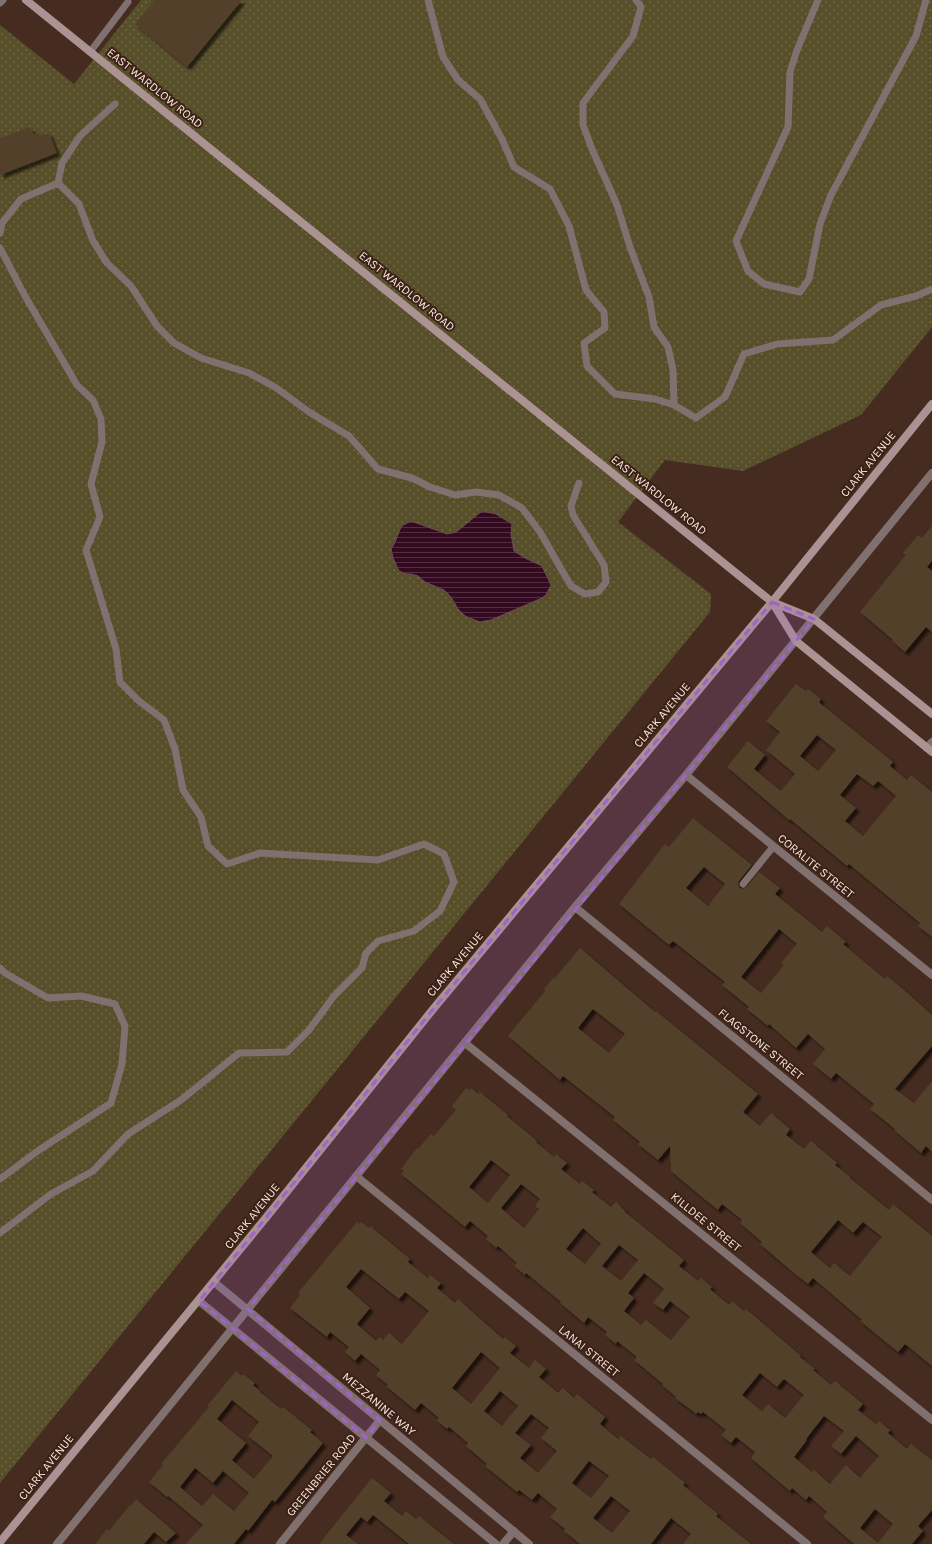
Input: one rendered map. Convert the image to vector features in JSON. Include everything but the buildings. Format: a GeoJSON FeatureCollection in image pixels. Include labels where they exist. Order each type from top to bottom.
{"type":"FeatureCollection","features":[{"type":"Feature","properties":{"kind":"main road","name":"EAST WARDLOW ROAD"},"geometry":{"type":"LineString","coordinates":[[26,0],[772,602],[814,619],[932,714]]}},
{"type":"Feature","properties":{"kind":"main road","name":"CLARK AVENUE"},"geometry":{"type":"LineString","coordinates":[[0,1542],[199,1301],[434,1008],[772,602],[932,404]]}},
{"type":"Feature","properties":{"kind":"main road","name":"EAST WARDLOW ROAD"},"geometry":{"type":"LineString","coordinates":[[772,602],[796,641],[930,747]]}},
{"type":"Feature","properties":{"kind":"street"},"geometry":{"type":"LineString","coordinates":[[57,1544],[466,1043],[575,907],[686,775],[932,473]]}},
{"type":"Feature","properties":{"kind":"street","name":"CORALITE STREET"},"geometry":{"type":"LineString","coordinates":[[686,775],[932,975]]}},
{"type":"Feature","properties":{"kind":"street","name":"FLAGSTONE STREET"},"geometry":{"type":"LineString","coordinates":[[575,907],[932,1200]]}},
{"type":"Feature","properties":{"kind":"street","name":"KILLDEE STREET"},"geometry":{"type":"LineString","coordinates":[[466,1043],[932,1420]]}},
{"type":"Feature","properties":{"kind":"street","name":"LANAI STREET"},"geometry":{"type":"LineString","coordinates":[[356,1176],[807,1544]]}},
{"type":"Feature","properties":{"kind":"street","name":"MEZZANINE WAY"},"geometry":{"type":"LineString","coordinates":[[214,1282],[530,1544]]}},
{"type":"Feature","properties":{"kind":"street"},"geometry":{"type":"LineString","coordinates":[[199,1301],[496,1544]]}},
{"type":"Feature","properties":{"kind":"street","name":"GREENBRIER ROAD"},"geometry":{"type":"LineString","coordinates":[[280,1544],[380,1420]]}},
{"type":"Feature","properties":{"kind":"street"},"geometry":{"type":"LineString","coordinates":[[503,1544],[514,1531]]}},
{"type":"Feature","properties":{"kind":"lane"},"geometry":{"type":"LineString","coordinates":[[0,4],[3,0]]}},
{"type":"Feature","properties":{"kind":"lane"},"geometry":{"type":"LineString","coordinates":[[428,0],[443,57],[458,80],[480,99],[502,139],[514,167],[550,189],[569,226],[586,290],[604,312],[605,328],[584,343],[587,366],[616,394],[655,400],[674,405],[696,418],[725,397],[744,354],[777,344],[833,340],[881,305],[916,296],[932,289]]}},
{"type":"Feature","properties":{"kind":"lane"},"geometry":{"type":"LineString","coordinates":[[636,0],[641,7],[633,36],[584,103],[583,125],[617,205],[630,247],[649,298],[654,327],[668,347],[673,370],[674,405]]}},
{"type":"Feature","properties":{"kind":"lane"},"geometry":{"type":"LineString","coordinates":[[818,0],[797,50],[790,72],[788,127],[736,241],[748,271],[764,284],[800,292],[809,278],[820,224],[831,194],[916,36],[926,0]]}},
{"type":"Feature","properties":{"kind":"lane"},"geometry":{"type":"LineString","coordinates":[[90,52],[128,2]]}},
{"type":"Feature","properties":{"kind":"lane"},"geometry":{"type":"LineString","coordinates":[[58,183],[62,163],[80,136],[115,104]]}},
{"type":"Feature","properties":{"kind":"lane"},"geometry":{"type":"LineString","coordinates":[[0,233],[2,223],[21,199],[58,183]]}},
{"type":"Feature","properties":{"kind":"lane"},"geometry":{"type":"LineString","coordinates":[[58,183],[79,204],[93,241],[107,263],[130,286],[158,326],[174,343],[201,358],[249,373],[275,387],[309,412],[349,436],[378,469],[412,478],[430,487],[455,495],[476,492],[499,495],[522,508],[540,532],[571,586],[585,594],[598,592],[606,582],[604,565],[573,515],[571,506],[579,483]]}},
{"type":"Feature","properties":{"kind":"lane"},"geometry":{"type":"LineString","coordinates":[[0,248],[25,296],[77,385],[93,400],[101,419],[102,442],[91,484],[100,517],[86,550],[116,649],[120,682],[139,701],[164,720],[175,749],[184,790],[201,816],[208,846],[227,864],[260,853],[378,860],[424,844],[444,854],[454,882],[440,912],[414,931],[378,941],[366,953],[362,968],[334,996],[309,1030],[287,1052],[239,1052],[181,1100],[128,1134],[93,1171],[51,1194],[0,1233]]}},
{"type":"Feature","properties":{"kind":"lane"},"geometry":{"type":"LineString","coordinates":[[743,884],[773,847]]}},
{"type":"Feature","properties":{"kind":"lane"},"geometry":{"type":"LineString","coordinates":[[0,968],[5,973],[48,998],[81,996],[115,1004],[125,1026],[122,1064],[111,1103],[39,1150],[0,1179]]}},
{"type":"Feature","properties":{"kind":"highlighted area"},"geometry":{"type":"Polygon","coordinates":[[[772,602],[814,619],[248,1309],[380,1420],[366,1438],[199,1301],[434,1008],[772,602]]]}},
{"type":"Feature","properties":{"kind":"shaded area"},"geometry":{"type":"Polygon","coordinates":[[[141,0],[932,0],[932,327],[861,415],[743,471],[665,460],[618,522],[711,594],[710,612],[0,1483],[0,25],[74,84],[141,0]]]}},
{"type":"Feature","properties":{"kind":"shaded area"},"geometry":{"type":"Polygon","coordinates":[[[482,511],[496,514],[512,524],[511,534],[514,551],[542,566],[551,585],[546,595],[542,598],[491,620],[480,622],[465,616],[444,590],[425,582],[418,576],[399,571],[391,549],[402,526],[411,521],[447,534],[456,532],[482,511]]]}}]}
